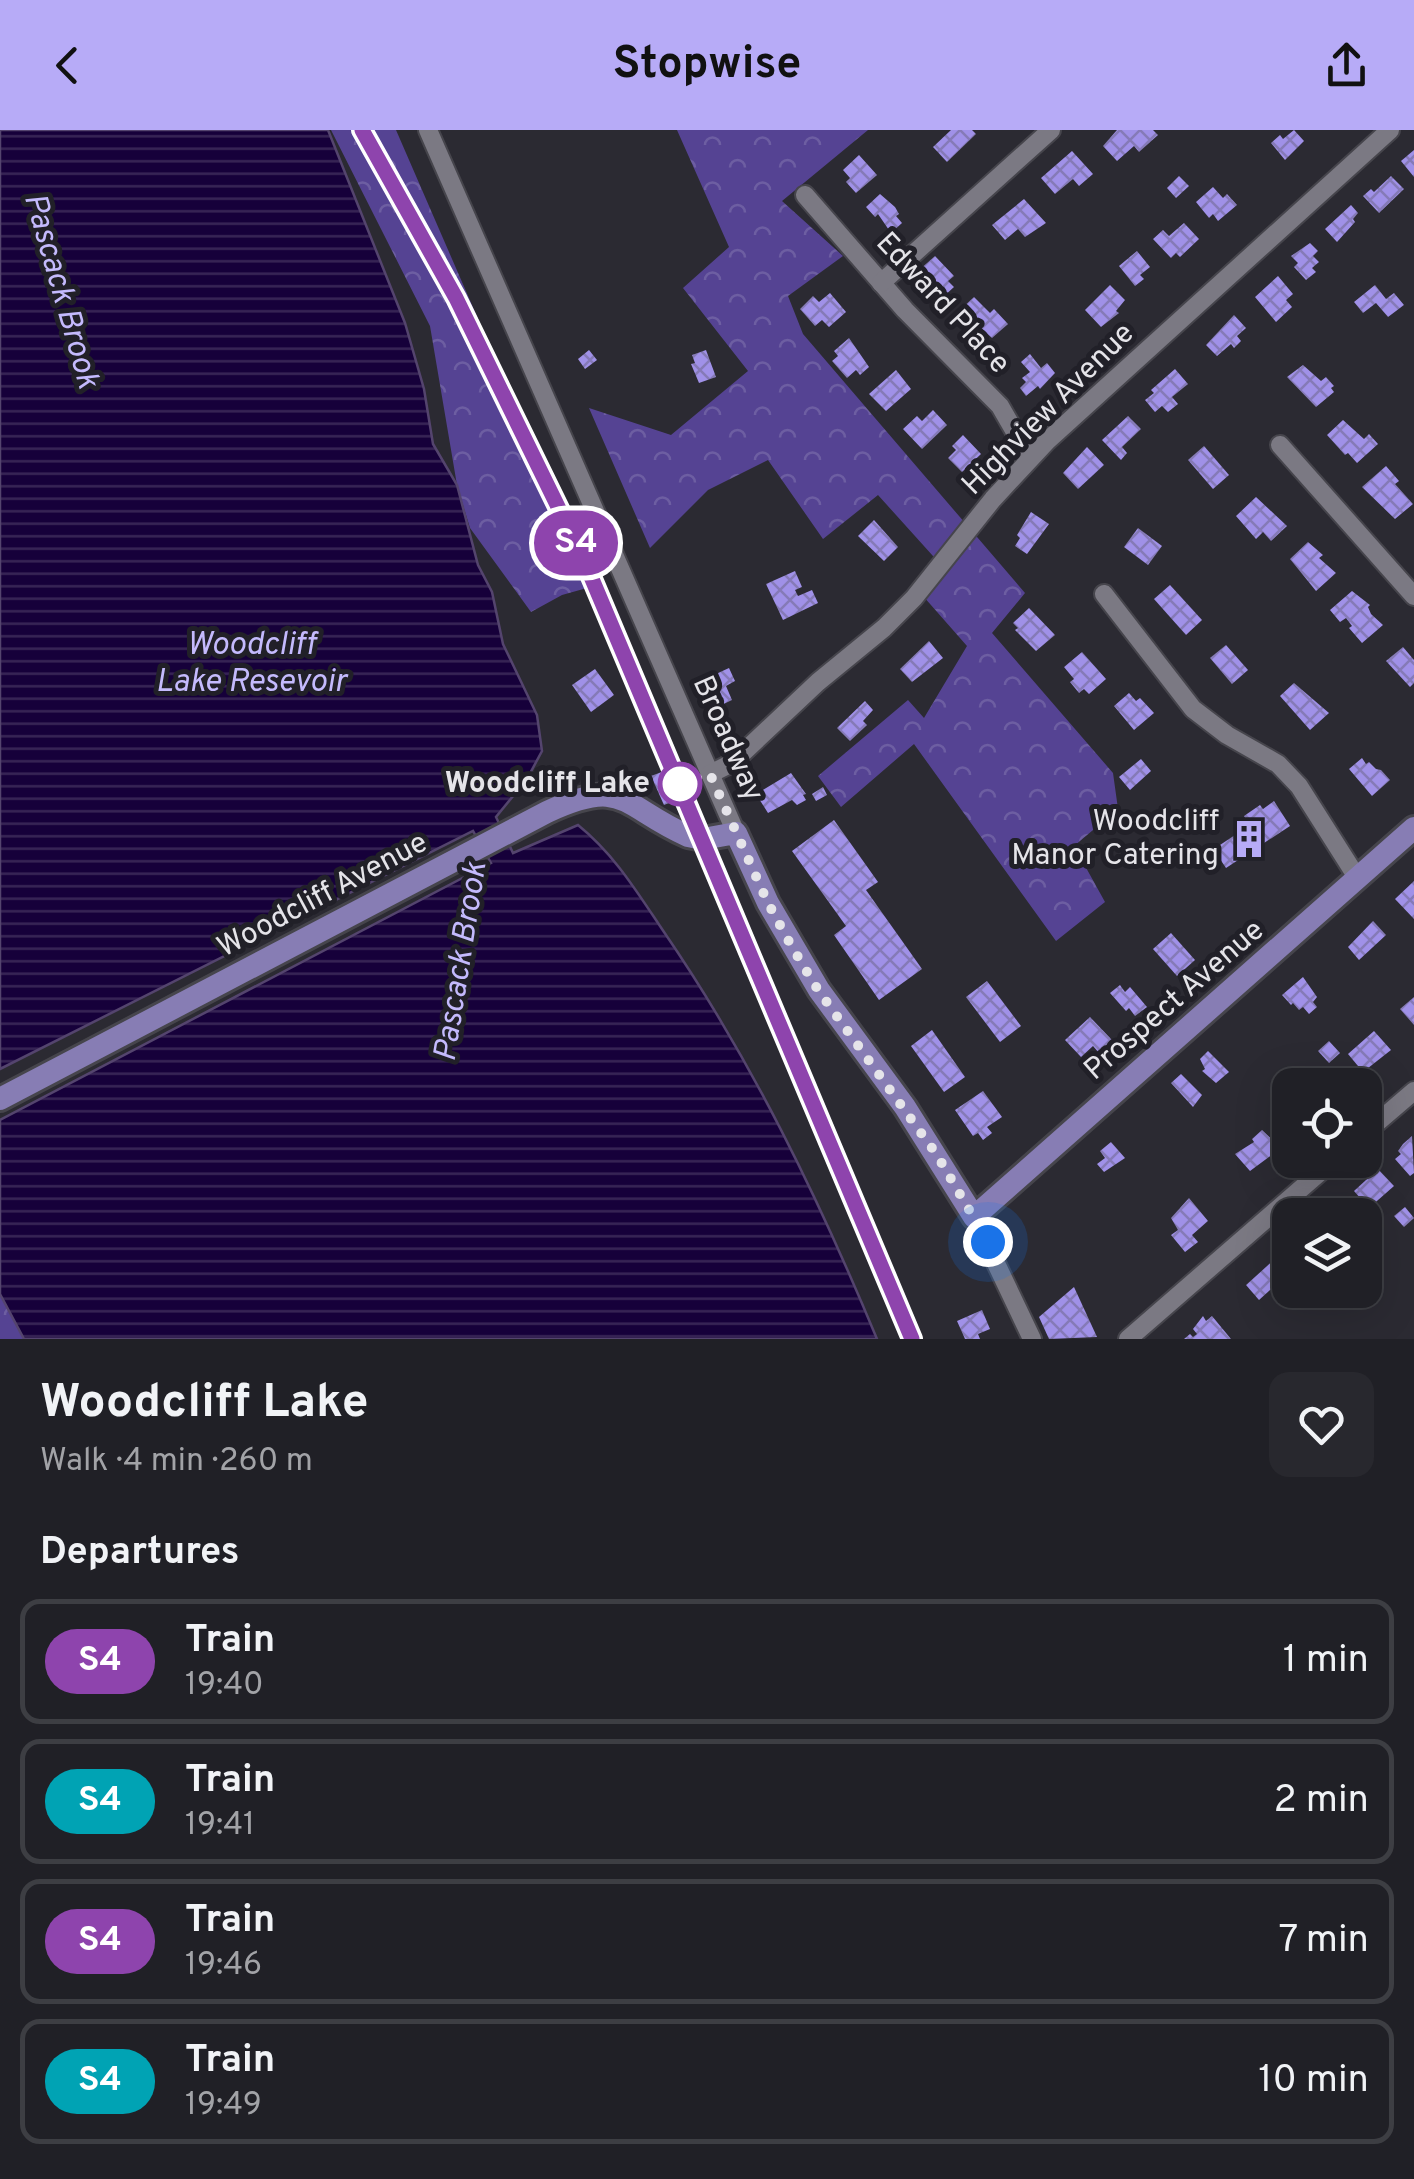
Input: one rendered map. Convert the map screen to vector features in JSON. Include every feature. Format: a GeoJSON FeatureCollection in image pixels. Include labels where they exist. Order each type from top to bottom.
{"type":"FeatureCollection","features":[{"type":"Feature","properties":{"kind":"main road","name":"Woodcliff Avenue"},"geometry":{"type":"LineString","coordinates":[[0,1099],[558,807],[597,794],[616,796],[688,836],[703,839],[736,833]]}},
{"type":"Feature","properties":{"kind":"main road","name":"Prospect Avenue"},"geometry":{"type":"LineString","coordinates":[[974,1217],[1414,828]]}},
{"type":"Feature","properties":{"kind":"main road","name":"Broadway"},"geometry":{"type":"LineString","coordinates":[[736,833],[801,962],[916,1123],[974,1217]]}},
{"type":"Feature","properties":{"kind":"street","name":"Broadway"},"geometry":{"type":"LineString","coordinates":[[428,130],[736,833]]}},
{"type":"Feature","properties":{"kind":"street"},"geometry":{"type":"LineString","coordinates":[[882,283],[1052,130]]}},
{"type":"Feature","properties":{"kind":"street","name":"Highview Avenue"},"geometry":{"type":"LineString","coordinates":[[710,774],[732,764],[818,682],[884,628],[1030,458],[1390,130]]}},
{"type":"Feature","properties":{"kind":"street","name":"Edward Place"},"geometry":{"type":"LineString","coordinates":[[805,195],[961,370],[985,388],[1030,458]]}},
{"type":"Feature","properties":{"kind":"street"},"geometry":{"type":"LineString","coordinates":[[1280,445],[1414,596]]}},
{"type":"Feature","properties":{"kind":"street"},"geometry":{"type":"LineString","coordinates":[[1104,594],[1193,709],[1227,735],[1278,764],[1299,786],[1358,878]]}},
{"type":"Feature","properties":{"kind":"street"},"geometry":{"type":"LineString","coordinates":[[1382,1119],[1414,1091]]}},
{"type":"Feature","properties":{"kind":"street"},"geometry":{"type":"LineString","coordinates":[[1128,1339],[1313,1178]]}},
{"type":"Feature","properties":{"kind":"street","name":"Broadway"},"geometry":{"type":"LineString","coordinates":[[974,1217],[1032,1339]]}},
{"type":"Feature","properties":{"kind":"green space"},"geometry":{"type":"Polygon","coordinates":[[[331,130],[396,130],[594,586],[562,595],[531,612],[470,528],[457,485],[430,326],[331,130]]]}},
{"type":"Feature","properties":{"kind":"green space"},"geometry":{"type":"Polygon","coordinates":[[[677,130],[868,130],[782,201],[843,256],[788,296],[803,334],[1025,593],[992,633],[1113,773],[1118,809],[1074,846],[1105,902],[1056,941],[914,744],[841,807],[818,776],[908,700],[924,718],[967,646],[916,588],[942,566],[878,495],[823,539],[768,460],[708,490],[650,548],[589,408],[671,435],[748,371],[683,288],[729,247],[677,130]]]}},
{"type":"Feature","properties":{"kind":"green space"},"geometry":{"type":"Polygon","coordinates":[[[1,1295],[24,1339],[0,1339],[1,1295]]]}},
{"type":"Feature","properties":{"kind":"water","name":"Woodcliff Lake Resevoir"},"geometry":{"type":"Polygon","coordinates":[[[0,130],[328,130],[405,323],[424,389],[433,444],[457,485],[478,565],[492,592],[503,644],[537,715],[542,751],[527,779],[496,817],[513,853],[578,825],[625,875],[696,980],[754,1079],[807,1181],[877,1339],[24,1339],[0,1294],[0,1120],[491,863],[473,831],[0,1069],[0,130]]]}},
{"type":"Feature","properties":{"kind":"building"},"geometry":{"type":"Polygon","coordinates":[[[951,130],[972,130],[976,134],[947,162],[933,147],[951,130]]]}},
{"type":"Feature","properties":{"kind":"building"},"geometry":{"type":"Polygon","coordinates":[[[1117,130],[1153,130],[1158,135],[1139,152],[1134,146],[1117,161],[1103,146],[1117,130]]]}},
{"type":"Feature","properties":{"kind":"building"},"geometry":{"type":"Polygon","coordinates":[[[1294,130],[1304,141],[1285,160],[1271,143],[1294,130]]]}},
{"type":"Feature","properties":{"kind":"building"},"geometry":{"type":"Polygon","coordinates":[[[1414,150],[1414,177],[1401,161],[1414,150]]]}},
{"type":"Feature","properties":{"kind":"building"},"geometry":{"type":"Polygon","coordinates":[[[1072,151],[1093,174],[1079,186],[1073,179],[1055,194],[1041,178],[1072,151]]]}},
{"type":"Feature","properties":{"kind":"building"},"geometry":{"type":"Polygon","coordinates":[[[859,155],[877,175],[856,193],[846,182],[850,178],[843,170],[859,155]]]}},
{"type":"Feature","properties":{"kind":"building"},"geometry":{"type":"Polygon","coordinates":[[[1179,176],[1189,186],[1176,198],[1167,188],[1179,176]]]}},
{"type":"Feature","properties":{"kind":"building"},"geometry":{"type":"Polygon","coordinates":[[[1391,176],[1404,189],[1379,213],[1363,196],[1371,189],[1374,192],[1391,176]]]}},
{"type":"Feature","properties":{"kind":"building"},"geometry":{"type":"Polygon","coordinates":[[[1213,187],[1237,205],[1218,221],[1213,214],[1209,218],[1196,202],[1213,187]]]}},
{"type":"Feature","properties":{"kind":"building"},"geometry":{"type":"Polygon","coordinates":[[[880,194],[895,207],[902,223],[891,233],[878,214],[875,217],[866,207],[880,194]]]}},
{"type":"Feature","properties":{"kind":"building"},"geometry":{"type":"Polygon","coordinates":[[[1024,199],[1046,223],[1025,237],[1018,229],[1005,240],[992,225],[1024,199]]]}},
{"type":"Feature","properties":{"kind":"building"},"geometry":{"type":"Polygon","coordinates":[[[1351,205],[1358,213],[1355,222],[1337,242],[1325,229],[1351,205]]]}},
{"type":"Feature","properties":{"kind":"building"},"geometry":{"type":"Polygon","coordinates":[[[1184,223],[1199,239],[1180,257],[1176,253],[1171,258],[1153,239],[1163,230],[1169,236],[1184,223]]]}},
{"type":"Feature","properties":{"kind":"building"},"geometry":{"type":"Polygon","coordinates":[[[1310,243],[1318,251],[1313,256],[1319,262],[1312,268],[1316,272],[1306,280],[1294,267],[1298,263],[1291,256],[1310,243]]]}},
{"type":"Feature","properties":{"kind":"building"},"geometry":{"type":"Polygon","coordinates":[[[1137,251],[1150,267],[1135,286],[1119,266],[1137,251]]]}},
{"type":"Feature","properties":{"kind":"building"},"geometry":{"type":"Polygon","coordinates":[[[935,256],[954,276],[948,281],[954,287],[943,297],[928,277],[918,271],[935,256]]]}},
{"type":"Feature","properties":{"kind":"building"},"geometry":{"type":"Polygon","coordinates":[[[1278,276],[1293,294],[1286,300],[1292,307],[1276,322],[1255,297],[1278,276]]]}},
{"type":"Feature","properties":{"kind":"building"},"geometry":{"type":"Polygon","coordinates":[[[1110,285],[1125,300],[1116,311],[1119,313],[1101,327],[1085,310],[1110,285]]]}},
{"type":"Feature","properties":{"kind":"building"},"geometry":{"type":"Polygon","coordinates":[[[1375,285],[1386,299],[1394,293],[1404,305],[1388,317],[1376,303],[1363,313],[1354,302],[1375,285]]]}},
{"type":"Feature","properties":{"kind":"building"},"geometry":{"type":"Polygon","coordinates":[[[830,293],[846,312],[829,327],[822,320],[815,326],[800,309],[813,296],[819,302],[830,293]]]}},
{"type":"Feature","properties":{"kind":"building"},"geometry":{"type":"Polygon","coordinates":[[[974,297],[990,313],[994,309],[1008,324],[992,338],[961,309],[974,297]]]}},
{"type":"Feature","properties":{"kind":"building"},"geometry":{"type":"Polygon","coordinates":[[[1234,315],[1246,328],[1237,336],[1241,341],[1217,356],[1206,345],[1234,315]]]}},
{"type":"Feature","properties":{"kind":"building"},"geometry":{"type":"Polygon","coordinates":[[[849,338],[869,367],[860,375],[856,370],[847,378],[832,361],[838,356],[834,351],[849,338]]]}},
{"type":"Feature","properties":{"kind":"building"},"geometry":{"type":"Polygon","coordinates":[[[589,350],[597,360],[585,369],[578,359],[589,350]]]}},
{"type":"Feature","properties":{"kind":"building"},"geometry":{"type":"Polygon","coordinates":[[[706,350],[716,377],[699,383],[691,364],[695,363],[692,355],[706,350]]]}},
{"type":"Feature","properties":{"kind":"building"},"geometry":{"type":"Polygon","coordinates":[[[1030,354],[1041,368],[1047,363],[1055,373],[1040,389],[1038,386],[1026,396],[1020,388],[1026,382],[1022,378],[1030,372],[1021,362],[1030,354]]]}},
{"type":"Feature","properties":{"kind":"building"},"geometry":{"type":"Polygon","coordinates":[[[1303,365],[1321,381],[1326,377],[1334,386],[1334,392],[1316,407],[1287,377],[1303,365]]]}},
{"type":"Feature","properties":{"kind":"building"},"geometry":{"type":"Polygon","coordinates":[[[1175,369],[1188,384],[1172,397],[1178,404],[1168,412],[1162,406],[1155,412],[1145,400],[1175,369]]]}},
{"type":"Feature","properties":{"kind":"building"},"geometry":{"type":"Polygon","coordinates":[[[896,370],[911,389],[886,411],[869,394],[896,370]]]}},
{"type":"Feature","properties":{"kind":"building"},"geometry":{"type":"Polygon","coordinates":[[[933,410],[947,425],[922,449],[903,429],[917,416],[922,421],[933,410]]]}},
{"type":"Feature","properties":{"kind":"building"},"geometry":{"type":"Polygon","coordinates":[[[1128,416],[1141,429],[1122,447],[1127,453],[1121,460],[1102,440],[1128,416]]]}},
{"type":"Feature","properties":{"kind":"building"},"geometry":{"type":"Polygon","coordinates":[[[1343,420],[1364,439],[1369,434],[1378,444],[1357,463],[1327,435],[1343,420]]]}},
{"type":"Feature","properties":{"kind":"building"},"geometry":{"type":"Polygon","coordinates":[[[963,435],[981,454],[962,472],[948,458],[956,450],[952,446],[963,435]]]}},
{"type":"Feature","properties":{"kind":"building"},"geometry":{"type":"Polygon","coordinates":[[[1204,446],[1229,475],[1213,489],[1188,460],[1204,446]]]}},
{"type":"Feature","properties":{"kind":"building"},"geometry":{"type":"Polygon","coordinates":[[[1087,447],[1104,465],[1078,489],[1063,473],[1087,447]]]}},
{"type":"Feature","properties":{"kind":"building"},"geometry":{"type":"Polygon","coordinates":[[[1386,466],[1399,481],[1395,484],[1413,504],[1395,519],[1362,487],[1386,466]]]}},
{"type":"Feature","properties":{"kind":"building"},"geometry":{"type":"Polygon","coordinates":[[[1256,497],[1287,526],[1271,541],[1263,532],[1256,539],[1236,516],[1256,497]]]}},
{"type":"Feature","properties":{"kind":"building"},"geometry":{"type":"Polygon","coordinates":[[[1031,512],[1049,524],[1027,554],[1015,546],[1031,512]]]}},
{"type":"Feature","properties":{"kind":"building"},"geometry":{"type":"Polygon","coordinates":[[[874,520],[898,547],[884,561],[858,536],[874,520]]]}},
{"type":"Feature","properties":{"kind":"building"},"geometry":{"type":"Polygon","coordinates":[[[1138,528],[1162,546],[1148,565],[1124,547],[1138,528]]]}},
{"type":"Feature","properties":{"kind":"building"},"geometry":{"type":"Polygon","coordinates":[[[1308,542],[1336,573],[1316,591],[1290,559],[1308,542]]]}},
{"type":"Feature","properties":{"kind":"building"},"geometry":{"type":"Polygon","coordinates":[[[795,571],[802,587],[795,590],[798,596],[812,590],[818,603],[783,620],[766,584],[795,571]]]}},
{"type":"Feature","properties":{"kind":"building"},"geometry":{"type":"Polygon","coordinates":[[[1170,585],[1202,620],[1186,635],[1154,599],[1170,585]]]}},
{"type":"Feature","properties":{"kind":"building"},"geometry":{"type":"Polygon","coordinates":[[[1352,591],[1370,605],[1371,614],[1383,625],[1362,643],[1346,618],[1340,622],[1330,610],[1352,591]]]}},
{"type":"Feature","properties":{"kind":"building"},"geometry":{"type":"Polygon","coordinates":[[[1029,608],[1055,635],[1036,651],[1013,623],[1029,608]]]}},
{"type":"Feature","properties":{"kind":"building"},"geometry":{"type":"Polygon","coordinates":[[[929,641],[943,658],[912,682],[900,669],[929,641]]]}},
{"type":"Feature","properties":{"kind":"building"},"geometry":{"type":"Polygon","coordinates":[[[1226,645],[1248,670],[1232,684],[1210,658],[1226,645]]]}},
{"type":"Feature","properties":{"kind":"building"},"geometry":{"type":"Polygon","coordinates":[[[1403,647],[1414,660],[1414,683],[1410,687],[1386,661],[1403,647]]]}},
{"type":"Feature","properties":{"kind":"building"},"geometry":{"type":"Polygon","coordinates":[[[1082,652],[1106,679],[1089,694],[1084,689],[1079,693],[1064,667],[1082,652]]]}},
{"type":"Feature","properties":{"kind":"building"},"geometry":{"type":"Polygon","coordinates":[[[729,668],[735,681],[726,686],[732,700],[707,712],[694,684],[729,668]]]}},
{"type":"Feature","properties":{"kind":"building"},"geometry":{"type":"Polygon","coordinates":[[[595,669],[614,695],[591,712],[572,685],[595,669]]]}},
{"type":"Feature","properties":{"kind":"building"},"geometry":{"type":"Polygon","coordinates":[[[1294,683],[1329,713],[1310,730],[1280,696],[1294,683]]]}},
{"type":"Feature","properties":{"kind":"building"},"geometry":{"type":"Polygon","coordinates":[[[1129,693],[1154,713],[1134,730],[1114,706],[1129,693]]]}},
{"type":"Feature","properties":{"kind":"building"},"geometry":{"type":"Polygon","coordinates":[[[865,701],[873,710],[863,721],[867,725],[850,741],[837,728],[865,701]]]}},
{"type":"Feature","properties":{"kind":"building"},"geometry":{"type":"Polygon","coordinates":[[[1362,758],[1390,780],[1372,796],[1349,769],[1362,758]]]}},
{"type":"Feature","properties":{"kind":"building"},"geometry":{"type":"Polygon","coordinates":[[[1141,759],[1151,771],[1130,790],[1119,777],[1141,759]]]}},
{"type":"Feature","properties":{"kind":"building"},"geometry":{"type":"Polygon","coordinates":[[[667,770],[679,799],[664,805],[651,776],[667,770]]]}},
{"type":"Feature","properties":{"kind":"building"},"geometry":{"type":"Polygon","coordinates":[[[791,773],[806,800],[797,805],[792,800],[768,813],[756,794],[791,773]]]}},
{"type":"Feature","properties":{"kind":"building"},"geometry":{"type":"Polygon","coordinates":[[[823,787],[827,795],[816,801],[812,794],[823,787]]]}},
{"type":"Feature","properties":{"kind":"building","name":"Woodcliff Manor Catering"},"geometry":{"type":"Polygon","coordinates":[[[1274,801],[1290,826],[1226,868],[1220,859],[1215,863],[1208,853],[1250,825],[1244,816],[1274,801]]]}},
{"type":"Feature","properties":{"kind":"building"},"geometry":{"type":"Polygon","coordinates":[[[834,820],[878,882],[866,890],[922,969],[879,1000],[834,935],[846,926],[792,851],[834,820]]]}},
{"type":"Feature","properties":{"kind":"building"},"geometry":{"type":"Polygon","coordinates":[[[1414,881],[1414,919],[1395,899],[1414,881]]]}},
{"type":"Feature","properties":{"kind":"building"},"geometry":{"type":"Polygon","coordinates":[[[1373,921],[1386,935],[1359,960],[1348,947],[1373,921]]]}},
{"type":"Feature","properties":{"kind":"building"},"geometry":{"type":"Polygon","coordinates":[[[1171,933],[1195,960],[1177,976],[1153,949],[1171,933]]]}},
{"type":"Feature","properties":{"kind":"building"},"geometry":{"type":"Polygon","coordinates":[[[1303,977],[1317,997],[1313,1002],[1317,1007],[1309,1014],[1282,995],[1303,977]]]}},
{"type":"Feature","properties":{"kind":"building"},"geometry":{"type":"Polygon","coordinates":[[[987,981],[1021,1026],[1000,1042],[966,997],[987,981]]]}},
{"type":"Feature","properties":{"kind":"building"},"geometry":{"type":"Polygon","coordinates":[[[1120,985],[1125,992],[1130,987],[1147,1007],[1135,1016],[1129,1008],[1126,1011],[1110,993],[1120,985]]]}},
{"type":"Feature","properties":{"kind":"building"},"geometry":{"type":"Polygon","coordinates":[[[1414,997],[1414,1025],[1400,1009],[1414,997]]]}},
{"type":"Feature","properties":{"kind":"building"},"geometry":{"type":"Polygon","coordinates":[[[1090,1017],[1112,1040],[1099,1053],[1093,1046],[1081,1057],[1065,1040],[1090,1017]]]}},
{"type":"Feature","properties":{"kind":"building"},"geometry":{"type":"Polygon","coordinates":[[[932,1030],[965,1077],[944,1092],[911,1046],[932,1030]]]}},
{"type":"Feature","properties":{"kind":"building"},"geometry":{"type":"Polygon","coordinates":[[[1374,1031],[1391,1050],[1368,1068],[1360,1068],[1348,1054],[1374,1031]]]}},
{"type":"Feature","properties":{"kind":"building"},"geometry":{"type":"Polygon","coordinates":[[[1329,1041],[1340,1053],[1329,1063],[1318,1051],[1329,1041]]]}},
{"type":"Feature","properties":{"kind":"building"},"geometry":{"type":"Polygon","coordinates":[[[1208,1051],[1229,1072],[1216,1083],[1202,1071],[1205,1069],[1200,1059],[1208,1051]]]}},
{"type":"Feature","properties":{"kind":"building"},"geometry":{"type":"Polygon","coordinates":[[[1181,1074],[1202,1095],[1193,1107],[1171,1083],[1181,1074]]]}},
{"type":"Feature","properties":{"kind":"building"},"geometry":{"type":"Polygon","coordinates":[[[983,1091],[1002,1117],[987,1127],[992,1133],[983,1140],[978,1133],[973,1136],[955,1110],[983,1091]]]}},
{"type":"Feature","properties":{"kind":"building"},"geometry":{"type":"Polygon","coordinates":[[[1262,1130],[1272,1139],[1272,1155],[1250,1171],[1235,1154],[1254,1142],[1252,1139],[1262,1130]]]}},
{"type":"Feature","properties":{"kind":"building"},"geometry":{"type":"Polygon","coordinates":[[[1412,1136],[1414,1173],[1410,1176],[1395,1159],[1412,1136]]]}},
{"type":"Feature","properties":{"kind":"building"},"geometry":{"type":"Polygon","coordinates":[[[1111,1142],[1125,1158],[1104,1172],[1097,1164],[1105,1158],[1100,1151],[1111,1142]]]}},
{"type":"Feature","properties":{"kind":"building"},"geometry":{"type":"Polygon","coordinates":[[[1382,1173],[1394,1186],[1380,1198],[1360,1198],[1354,1191],[1368,1178],[1382,1178],[1382,1173]]]}},
{"type":"Feature","properties":{"kind":"building"},"geometry":{"type":"Polygon","coordinates":[[[1189,1198],[1208,1221],[1192,1235],[1198,1242],[1185,1252],[1171,1235],[1178,1230],[1171,1218],[1189,1198]]]}},
{"type":"Feature","properties":{"kind":"building"},"geometry":{"type":"Polygon","coordinates":[[[1405,1207],[1414,1218],[1404,1227],[1394,1216],[1405,1207]]]}},
{"type":"Feature","properties":{"kind":"building"},"geometry":{"type":"Polygon","coordinates":[[[1272,1262],[1272,1288],[1259,1300],[1246,1285],[1272,1262]]]}},
{"type":"Feature","properties":{"kind":"building"},"geometry":{"type":"Polygon","coordinates":[[[1074,1287],[1097,1337],[1049,1339],[1039,1317],[1074,1287]]]}},
{"type":"Feature","properties":{"kind":"building"},"geometry":{"type":"Polygon","coordinates":[[[982,1310],[990,1329],[978,1334],[980,1339],[965,1339],[957,1321],[982,1310]]]}},
{"type":"Feature","properties":{"kind":"building"},"geometry":{"type":"Polygon","coordinates":[[[1203,1316],[1206,1321],[1212,1316],[1231,1339],[1184,1339],[1197,1334],[1193,1329],[1203,1316]]]}},
{"type":"Feature","properties":{"kind":"railway"},"geometry":{"type":"LineString","coordinates":[[362,130],[456,298],[584,560],[912,1339]]}},
{"type":"Feature","properties":{"kind":"train","name":"S4"},"geometry":{"type":"LineString","coordinates":[[362,130],[456,298],[584,560],[912,1339]]}},
{"type":"Feature","properties":{"kind":"place","name":"Woodcliff Lake"},"geometry":{"type":"Point","coordinates":[680,784]}},
{"type":"Feature","properties":{"kind":"place","name":"Woodcliff Manor Catering"},"geometry":{"type":"Point","coordinates":[1249,839]}},
{"type":"Feature","properties":{"kind":"route"},"geometry":{"type":"LineString","coordinates":[[680,784],[710,774],[792,947],[818,990],[937,1155],[988,1242]]}},
{"type":"Feature","properties":{"kind":"water label","name":"Pascack Brook"},"geometry":{"type":"Point","coordinates":[60,291]}},
{"type":"Feature","properties":{"kind":"water label","name":"Pascack Brook"},"geometry":{"type":"Point","coordinates":[462,962]}}]}
